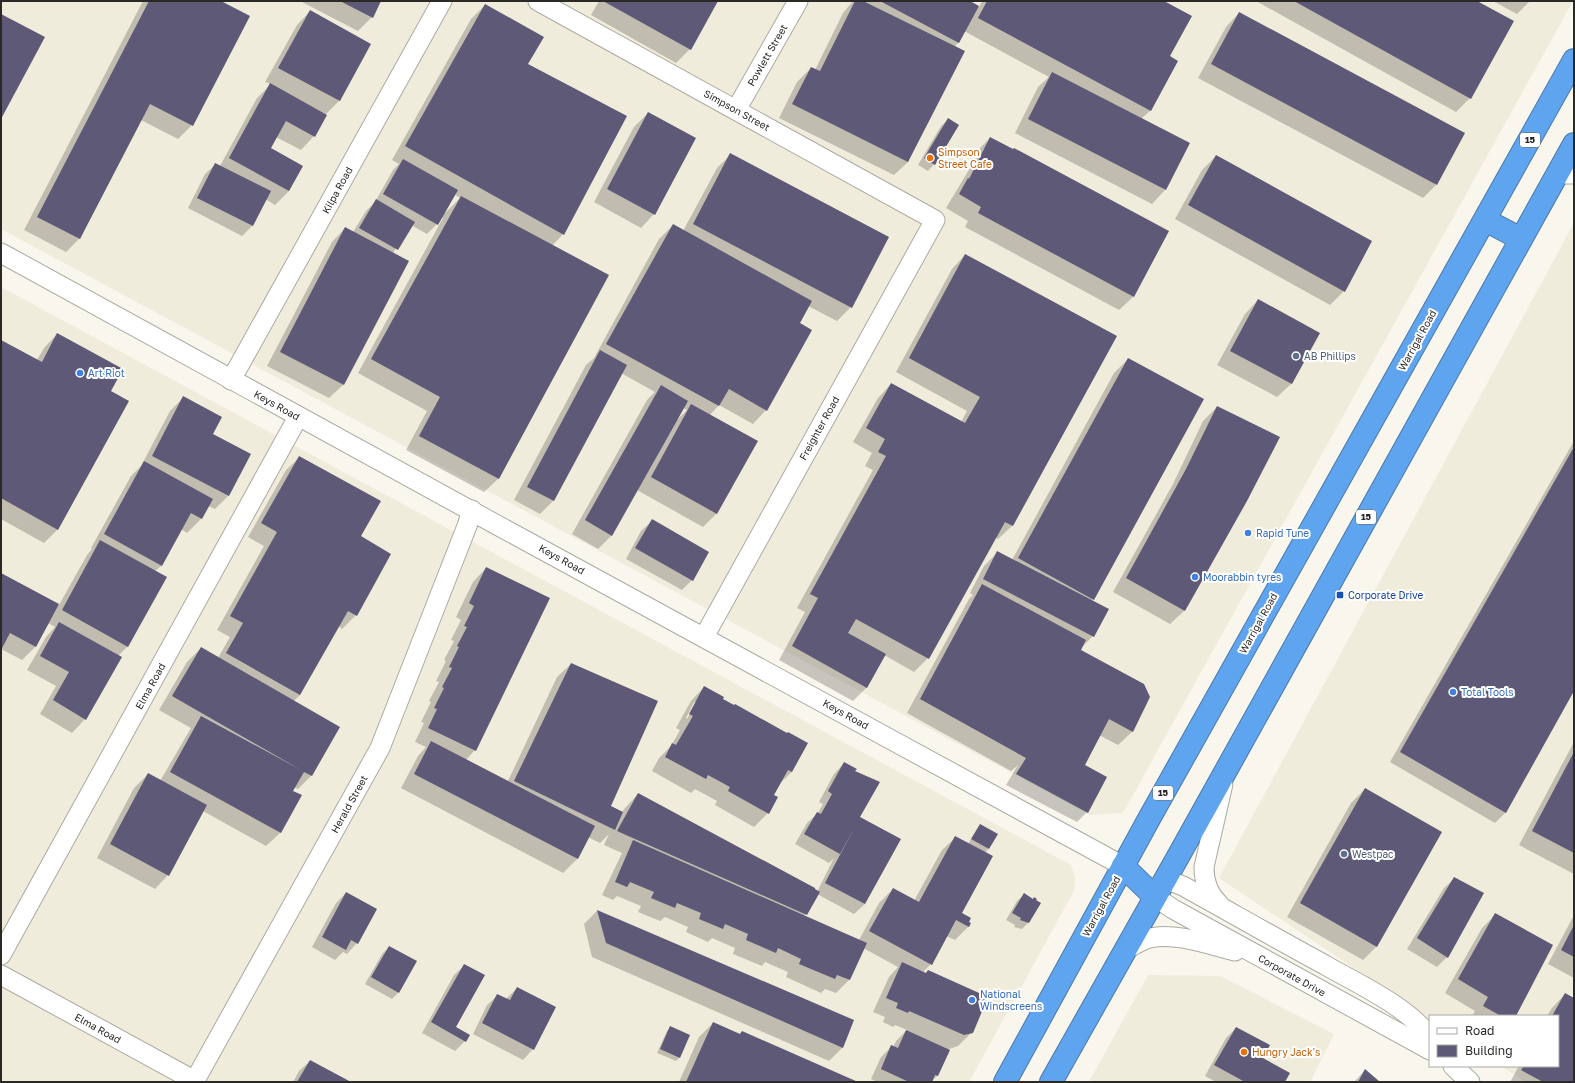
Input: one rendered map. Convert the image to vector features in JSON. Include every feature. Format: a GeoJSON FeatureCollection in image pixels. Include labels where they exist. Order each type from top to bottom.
{"type":"FeatureCollection","features":[{"type":"Feature","properties":{"kind":"highway","name":"Warrigal Road"},"geometry":{"type":"LineString","coordinates":[[1005,1082],[1123,866],[1574,60]]}},
{"type":"Feature","properties":{"kind":"highway","name":"15"},"geometry":{"type":"LineString","coordinates":[[1050,1082],[1160,888],[1521,239],[1566,174],[1574,144]]}},
{"type":"Feature","properties":{"kind":"highway"},"geometry":{"type":"LineString","coordinates":[[1485,220],[1521,239]]}},
{"type":"Feature","properties":{"kind":"highway"},"geometry":{"type":"LineString","coordinates":[[1123,866],[1160,888]]}},
{"type":"Feature","properties":{"kind":"street","name":"Kilpa Road"},"geometry":{"type":"LineString","coordinates":[[231,380],[442,1]]}},
{"type":"Feature","properties":{"kind":"street","name":"Simpson Street"},"geometry":{"type":"LineString","coordinates":[[538,1],[935,220]]}},
{"type":"Feature","properties":{"kind":"street","name":"Powlett Street"},"geometry":{"type":"LineString","coordinates":[[736,110],[798,1]]}},
{"type":"Feature","properties":{"kind":"street","name":"Freighter Road"},"geometry":{"type":"LineString","coordinates":[[704,637],[935,220]]}},
{"type":"Feature","properties":{"kind":"street","name":"Keys Road"},"geometry":{"type":"LineString","coordinates":[[1,253],[298,417],[472,510],[1123,866]]}},
{"type":"Feature","properties":{"kind":"street","name":"Elma Road"},"geometry":{"type":"LineString","coordinates":[[1,955],[298,417]]}},
{"type":"Feature","properties":{"kind":"street","name":"Herald Street"},"geometry":{"type":"LineString","coordinates":[[195,1081],[380,748],[472,510]]}},
{"type":"Feature","properties":{"kind":"street"},"geometry":{"type":"LineString","coordinates":[[1227,767],[1208,845],[1204,873],[1210,894],[1218,904],[1228,911]]}},
{"type":"Feature","properties":{"kind":"street"},"geometry":{"type":"LineString","coordinates":[[1160,888],[1183,886],[1330,968],[1404,1012],[1418,1023],[1429,1036]]}},
{"type":"Feature","properties":{"kind":"street","name":"Corporate Drive"},"geometry":{"type":"LineString","coordinates":[[1160,888],[1173,909],[1260,956],[1318,990],[1429,1049]]}},
{"type":"Feature","properties":{"kind":"street"},"geometry":{"type":"LineString","coordinates":[[1124,950],[1147,939],[1165,937],[1193,941],[1260,956]]}},
{"type":"Feature","properties":{"kind":"street"},"geometry":{"type":"LineString","coordinates":[[1318,990],[1330,968]]}},
{"type":"Feature","properties":{"kind":"street","name":"Elma Road"},"geometry":{"type":"LineString","coordinates":[[1,975],[195,1081]]}},
{"type":"Feature","properties":{"kind":"street"},"geometry":{"type":"LineString","coordinates":[[1454,1067],[1470,1082]]}},
{"type":"Feature","properties":{"kind":"shaded area"},"geometry":{"type":"Polygon","coordinates":[[[1,1],[1573,1],[1123,813],[1090,815],[1,229],[1,1]]]}},
{"type":"Feature","properties":{"kind":"shaded area"},"geometry":{"type":"Polygon","coordinates":[[[1574,223],[1574,1082],[1525,1082],[1502,1067],[1559,1067],[1559,1015],[1429,1015],[1429,1018],[1219,878],[1574,223]]]}},
{"type":"Feature","properties":{"kind":"shaded area"},"geometry":{"type":"Polygon","coordinates":[[[1,287],[1071,865],[1075,878],[1074,891],[969,1082],[1,1082],[1,287]]]}},
{"type":"Feature","properties":{"kind":"shaded area"},"geometry":{"type":"Polygon","coordinates":[[[1148,975],[1220,976],[1334,1034],[1310,1082],[1089,1082],[1148,975]]]}},
{"type":"Feature","properties":{"kind":"building"},"geometry":{"type":"Polygon","coordinates":[[[149,1],[221,1],[250,16],[193,126],[150,104],[80,239],[37,217],[149,1]]]}},
{"type":"Feature","properties":{"kind":"building"},"geometry":{"type":"Polygon","coordinates":[[[340,1],[381,1],[373,18],[340,1]]]}},
{"type":"Feature","properties":{"kind":"building"},"geometry":{"type":"Polygon","coordinates":[[[603,1],[718,1],[691,50],[603,1]]]}},
{"type":"Feature","properties":{"kind":"building"},"geometry":{"type":"Polygon","coordinates":[[[855,1],[863,1],[965,51],[908,162],[792,104],[811,67],[820,71],[855,1]]]}},
{"type":"Feature","properties":{"kind":"building"},"geometry":{"type":"Polygon","coordinates":[[[880,1],[970,1],[979,6],[959,43],[880,1]]]}},
{"type":"Feature","properties":{"kind":"building"},"geometry":{"type":"Polygon","coordinates":[[[987,1],[1164,1],[1192,16],[1170,56],[1178,61],[1151,111],[978,18],[987,1]]]}},
{"type":"Feature","properties":{"kind":"building"},"geometry":{"type":"Polygon","coordinates":[[[1294,1],[1477,1],[1514,21],[1471,99],[1294,1]]]}},
{"type":"Feature","properties":{"kind":"building"},"geometry":{"type":"Polygon","coordinates":[[[485,4],[544,37],[528,64],[627,116],[564,235],[405,146],[485,4]]]}},
{"type":"Feature","properties":{"kind":"building"},"geometry":{"type":"Polygon","coordinates":[[[310,10],[371,44],[340,101],[278,68],[310,10]]]}},
{"type":"Feature","properties":{"kind":"building"},"geometry":{"type":"Polygon","coordinates":[[[1239,12],[1465,133],[1437,185],[1211,64],[1239,12]]]}},
{"type":"Feature","properties":{"kind":"building"},"geometry":{"type":"Polygon","coordinates":[[[1,14],[45,37],[1,119],[1,14]]]}},
{"type":"Feature","properties":{"kind":"building"},"geometry":{"type":"Polygon","coordinates":[[[1052,72],[1190,143],[1166,190],[1028,119],[1052,72]]]}},
{"type":"Feature","properties":{"kind":"building"},"geometry":{"type":"Polygon","coordinates":[[[270,83],[327,115],[315,137],[286,121],[271,148],[303,166],[289,191],[229,158],[270,83]]]}},
{"type":"Feature","properties":{"kind":"building"},"geometry":{"type":"Polygon","coordinates":[[[648,112],[696,138],[655,215],[607,189],[648,112]]]}},
{"type":"Feature","properties":{"kind":"building"},"geometry":{"type":"Polygon","coordinates":[[[948,118],[959,125],[935,165],[924,158],[948,118]]]}},
{"type":"Feature","properties":{"kind":"building"},"geometry":{"type":"Polygon","coordinates":[[[990,137],[1013,149],[1014,148],[1169,231],[1134,297],[978,213],[981,207],[959,194],[968,178],[969,179],[990,137]]]}},
{"type":"Feature","properties":{"kind":"building"},"geometry":{"type":"Polygon","coordinates":[[[730,153],[889,237],[852,308],[693,224],[730,153]]]}},
{"type":"Feature","properties":{"kind":"building"},"geometry":{"type":"Polygon","coordinates":[[[1216,155],[1372,241],[1345,292],[1188,205],[1216,155]]]}},
{"type":"Feature","properties":{"kind":"building"},"geometry":{"type":"Polygon","coordinates":[[[403,159],[458,190],[438,225],[383,194],[403,159]]]}},
{"type":"Feature","properties":{"kind":"building"},"geometry":{"type":"Polygon","coordinates":[[[215,163],[271,191],[253,226],[197,198],[215,163]]]}},
{"type":"Feature","properties":{"kind":"building"},"geometry":{"type":"Polygon","coordinates":[[[461,196],[609,275],[499,479],[419,436],[440,397],[371,359],[461,196]]]}},
{"type":"Feature","properties":{"kind":"building"},"geometry":{"type":"Polygon","coordinates":[[[376,199],[415,222],[398,250],[359,228],[376,199]]]}},
{"type":"Feature","properties":{"kind":"building"},"geometry":{"type":"Polygon","coordinates":[[[673,224],[812,301],[800,323],[812,330],[767,411],[729,389],[719,406],[606,344],[673,224]]]}},
{"type":"Feature","properties":{"kind":"building"},"geometry":{"type":"Polygon","coordinates":[[[345,227],[409,261],[344,385],[280,352],[345,227]]]}},
{"type":"Feature","properties":{"kind":"building"},"geometry":{"type":"Polygon","coordinates":[[[965,254],[1117,336],[1013,526],[1005,522],[929,659],[856,619],[848,633],[886,654],[867,688],[792,646],[818,598],[810,594],[886,456],[878,452],[885,439],[866,428],[891,383],[965,423],[980,397],[909,358],[965,254]]]}},
{"type":"Feature","properties":{"kind":"building"},"geometry":{"type":"Polygon","coordinates":[[[1258,299],[1320,333],[1292,384],[1230,351],[1258,299]]]}},
{"type":"Feature","properties":{"kind":"building"},"geometry":{"type":"Polygon","coordinates":[[[57,333],[123,369],[111,391],[129,401],[58,530],[1,498],[1,340],[42,362],[57,333]]]}},
{"type":"Feature","properties":{"kind":"building"},"geometry":{"type":"Polygon","coordinates":[[[600,350],[627,365],[554,501],[527,487],[600,350]]]}},
{"type":"Feature","properties":{"kind":"building"},"geometry":{"type":"Polygon","coordinates":[[[1128,358],[1204,399],[1094,600],[1018,558],[1128,358]]]}},
{"type":"Feature","properties":{"kind":"building"},"geometry":{"type":"Polygon","coordinates":[[[661,385],[688,401],[612,536],[585,520],[661,385]]]}},
{"type":"Feature","properties":{"kind":"building"},"geometry":{"type":"Polygon","coordinates":[[[183,396],[222,417],[213,434],[251,454],[229,496],[152,456],[183,396]]]}},
{"type":"Feature","properties":{"kind":"building"},"geometry":{"type":"Polygon","coordinates":[[[691,404],[758,441],[717,514],[651,477],[691,404]]]}},
{"type":"Feature","properties":{"kind":"building"},"geometry":{"type":"Polygon","coordinates":[[[1217,406],[1280,437],[1247,501],[1185,611],[1126,578],[1186,469],[1217,406]]]}},
{"type":"Feature","properties":{"kind":"building"},"geometry":{"type":"Polygon","coordinates":[[[1574,447],[1574,691],[1506,813],[1400,752],[1574,447]]]}},
{"type":"Feature","properties":{"kind":"building"},"geometry":{"type":"Polygon","coordinates":[[[299,456],[381,501],[361,536],[391,554],[357,616],[348,611],[300,695],[226,653],[243,623],[230,616],[277,532],[261,523],[299,456]]]}},
{"type":"Feature","properties":{"kind":"building"},"geometry":{"type":"Polygon","coordinates":[[[144,461],[213,499],[202,519],[191,513],[162,566],[104,534],[144,461]]]}},
{"type":"Feature","properties":{"kind":"building"},"geometry":{"type":"Polygon","coordinates":[[[652,519],[709,552],[693,581],[635,548],[652,519]]]}},
{"type":"Feature","properties":{"kind":"building"},"geometry":{"type":"Polygon","coordinates":[[[100,540],[167,577],[128,647],[62,610],[100,540]]]}},
{"type":"Feature","properties":{"kind":"building"},"geometry":{"type":"Polygon","coordinates":[[[997,551],[1109,609],[1094,637],[983,579],[997,551]]]}},
{"type":"Feature","properties":{"kind":"building"},"geometry":{"type":"Polygon","coordinates":[[[486,567],[550,598],[476,751],[428,728],[437,709],[434,708],[444,688],[442,687],[452,668],[449,667],[459,647],[457,646],[467,627],[464,626],[474,606],[469,603],[486,567]]]}},
{"type":"Feature","properties":{"kind":"building"},"geometry":{"type":"Polygon","coordinates":[[[1,573],[59,604],[36,647],[10,633],[1,650],[1,573]]]}},
{"type":"Feature","properties":{"kind":"building"},"geometry":{"type":"Polygon","coordinates":[[[982,584],[1086,640],[1081,650],[1144,684],[1150,697],[1133,732],[1109,719],[1085,765],[1107,777],[1088,813],[1016,774],[1026,758],[920,699],[982,584]]]}},
{"type":"Feature","properties":{"kind":"building"},"geometry":{"type":"Polygon","coordinates":[[[59,622],[122,657],[86,720],[53,700],[69,672],[40,656],[59,622]]]}},
{"type":"Feature","properties":{"kind":"building"},"geometry":{"type":"Polygon","coordinates":[[[201,647],[340,727],[312,776],[304,772],[293,791],[302,795],[281,833],[170,772],[201,716],[301,770],[172,696],[201,647]]]}},
{"type":"Feature","properties":{"kind":"building"},"geometry":{"type":"Polygon","coordinates":[[[571,663],[658,701],[611,806],[623,812],[615,830],[514,781],[571,663]]]}},
{"type":"Feature","properties":{"kind":"building"},"geometry":{"type":"Polygon","coordinates":[[[704,686],[724,697],[723,699],[808,743],[792,772],[788,770],[774,795],[778,797],[769,814],[728,791],[730,787],[708,775],[706,779],[665,757],[672,743],[676,745],[693,716],[689,714],[704,686]]]}},
{"type":"Feature","properties":{"kind":"building"},"geometry":{"type":"Polygon","coordinates":[[[431,741],[595,826],[578,859],[414,774],[431,741]]]}},
{"type":"Feature","properties":{"kind":"building"},"geometry":{"type":"Polygon","coordinates":[[[1574,752],[1574,853],[1532,831],[1574,752]]]}},
{"type":"Feature","properties":{"kind":"building"},"geometry":{"type":"Polygon","coordinates":[[[844,762],[857,769],[855,771],[880,782],[860,817],[901,839],[865,904],[825,883],[856,825],[840,854],[804,834],[817,812],[821,814],[832,794],[828,791],[844,762]]]}},
{"type":"Feature","properties":{"kind":"building"},"geometry":{"type":"Polygon","coordinates":[[[148,773],[207,805],[169,876],[110,844],[148,773]]]}},
{"type":"Feature","properties":{"kind":"building"},"geometry":{"type":"Polygon","coordinates":[[[1365,788],[1442,832],[1377,947],[1300,903],[1365,788]]]}},
{"type":"Feature","properties":{"kind":"building"},"geometry":{"type":"Polygon","coordinates":[[[638,793],[815,888],[820,892],[807,915],[617,831],[638,793]]]}},
{"type":"Feature","properties":{"kind":"building"},"geometry":{"type":"Polygon","coordinates":[[[980,824],[998,834],[989,849],[971,839],[980,824]]]}},
{"type":"Feature","properties":{"kind":"building"},"geometry":{"type":"Polygon","coordinates":[[[955,836],[993,856],[962,913],[971,918],[969,927],[956,920],[932,965],[869,931],[893,888],[919,902],[955,836]]]}},
{"type":"Feature","properties":{"kind":"building"},"geometry":{"type":"Polygon","coordinates":[[[633,840],[867,943],[850,980],[837,975],[835,979],[799,964],[801,959],[778,948],[776,953],[746,940],[748,934],[725,924],[723,929],[699,919],[701,913],[677,903],[675,908],[651,898],[654,892],[630,882],[627,887],[615,882],[633,840]]]}},
{"type":"Feature","properties":{"kind":"building"},"geometry":{"type":"Polygon","coordinates":[[[1454,877],[1484,893],[1448,958],[1417,938],[1454,877]]]}},
{"type":"Feature","properties":{"kind":"building"},"geometry":{"type":"Polygon","coordinates":[[[346,892],[377,909],[358,944],[351,940],[346,950],[322,937],[346,892]]]}},
{"type":"Feature","properties":{"kind":"building"},"geometry":{"type":"Polygon","coordinates":[[[1024,893],[1033,899],[1034,897],[1041,903],[1029,923],[1020,920],[1021,918],[1012,913],[1024,893]]]}},
{"type":"Feature","properties":{"kind":"building"},"geometry":{"type":"Polygon","coordinates":[[[597,910],[854,1020],[843,1048],[606,943],[597,910]]]}},
{"type":"Feature","properties":{"kind":"building"},"geometry":{"type":"Polygon","coordinates":[[[1495,913],[1553,945],[1517,1015],[1499,1015],[1483,1006],[1488,997],[1458,979],[1495,913]]]}},
{"type":"Feature","properties":{"kind":"building"},"geometry":{"type":"Polygon","coordinates":[[[1574,925],[1574,957],[1561,950],[1574,925]]]}},
{"type":"Feature","properties":{"kind":"building"},"geometry":{"type":"Polygon","coordinates":[[[389,946],[417,961],[399,993],[371,977],[389,946]]]}},
{"type":"Feature","properties":{"kind":"building"},"geometry":{"type":"Polygon","coordinates":[[[902,962],[926,973],[928,970],[988,997],[973,1033],[964,1035],[909,1011],[908,1013],[896,1008],[898,1003],[886,998],[902,962]]]}},
{"type":"Feature","properties":{"kind":"building"},"geometry":{"type":"Polygon","coordinates":[[[464,964],[485,975],[456,1027],[470,1035],[466,1042],[431,1022],[464,964]]]}},
{"type":"Feature","properties":{"kind":"building"},"geometry":{"type":"Polygon","coordinates":[[[517,987],[556,1007],[534,1050],[482,1023],[497,994],[510,1000],[517,987]]]}},
{"type":"Feature","properties":{"kind":"building"},"geometry":{"type":"Polygon","coordinates":[[[1565,993],[1574,998],[1574,1082],[1543,1082],[1521,1070],[1523,1067],[1559,1067],[1559,1015],[1553,1015],[1565,993]]]}},
{"type":"Feature","properties":{"kind":"building"},"geometry":{"type":"Polygon","coordinates":[[[713,1022],[740,1034],[742,1031],[858,1082],[686,1082],[713,1022]]]}},
{"type":"Feature","properties":{"kind":"building"},"geometry":{"type":"Polygon","coordinates":[[[670,1026],[690,1035],[680,1058],[660,1049],[670,1026]]]}},
{"type":"Feature","properties":{"kind":"building","name":"Hungry Jack's"},"geometry":{"type":"Polygon","coordinates":[[[1236,1027],[1270,1045],[1263,1058],[1290,1073],[1285,1082],[1245,1082],[1214,1065],[1236,1027]]]}},
{"type":"Feature","properties":{"kind":"building"},"geometry":{"type":"Polygon","coordinates":[[[906,1030],[950,1050],[938,1076],[935,1075],[932,1082],[909,1082],[881,1069],[891,1045],[898,1048],[906,1030]]]}},
{"type":"Feature","properties":{"kind":"building"},"geometry":{"type":"Polygon","coordinates":[[[310,1060],[351,1082],[297,1082],[310,1060]]]}},
{"type":"Feature","properties":{"kind":"building"},"geometry":{"type":"Polygon","coordinates":[[[1365,1069],[1380,1082],[1358,1082],[1365,1069]]]}},
{"type":"Feature","properties":{"kind":"place","name":"Simpson Street Cafe"},"geometry":{"type":"Point","coordinates":[930,158]}},
{"type":"Feature","properties":{"kind":"place","name":"AB Phillips"},"geometry":{"type":"Point","coordinates":[1296,356]}},
{"type":"Feature","properties":{"kind":"place","name":"Art Riot"},"geometry":{"type":"Point","coordinates":[80,373]}},
{"type":"Feature","properties":{"kind":"place","name":"Rapid Tune"},"geometry":{"type":"Point","coordinates":[1248,533]}},
{"type":"Feature","properties":{"kind":"place","name":"Moorabbin tyres"},"geometry":{"type":"Point","coordinates":[1195,577]}},
{"type":"Feature","properties":{"kind":"place","name":"Corporate Drive"},"geometry":{"type":"Point","coordinates":[1340,595]}},
{"type":"Feature","properties":{"kind":"place","name":"Total Tools"},"geometry":{"type":"Point","coordinates":[1453,692]}},
{"type":"Feature","properties":{"kind":"place","name":"Westpac"},"geometry":{"type":"Point","coordinates":[1344,854]}},
{"type":"Feature","properties":{"kind":"place","name":"National Windscreens"},"geometry":{"type":"Point","coordinates":[972,1000]}},
{"type":"Feature","properties":{"kind":"place","name":"Hungry Jack's"},"geometry":{"type":"Point","coordinates":[1244,1052]}}]}
